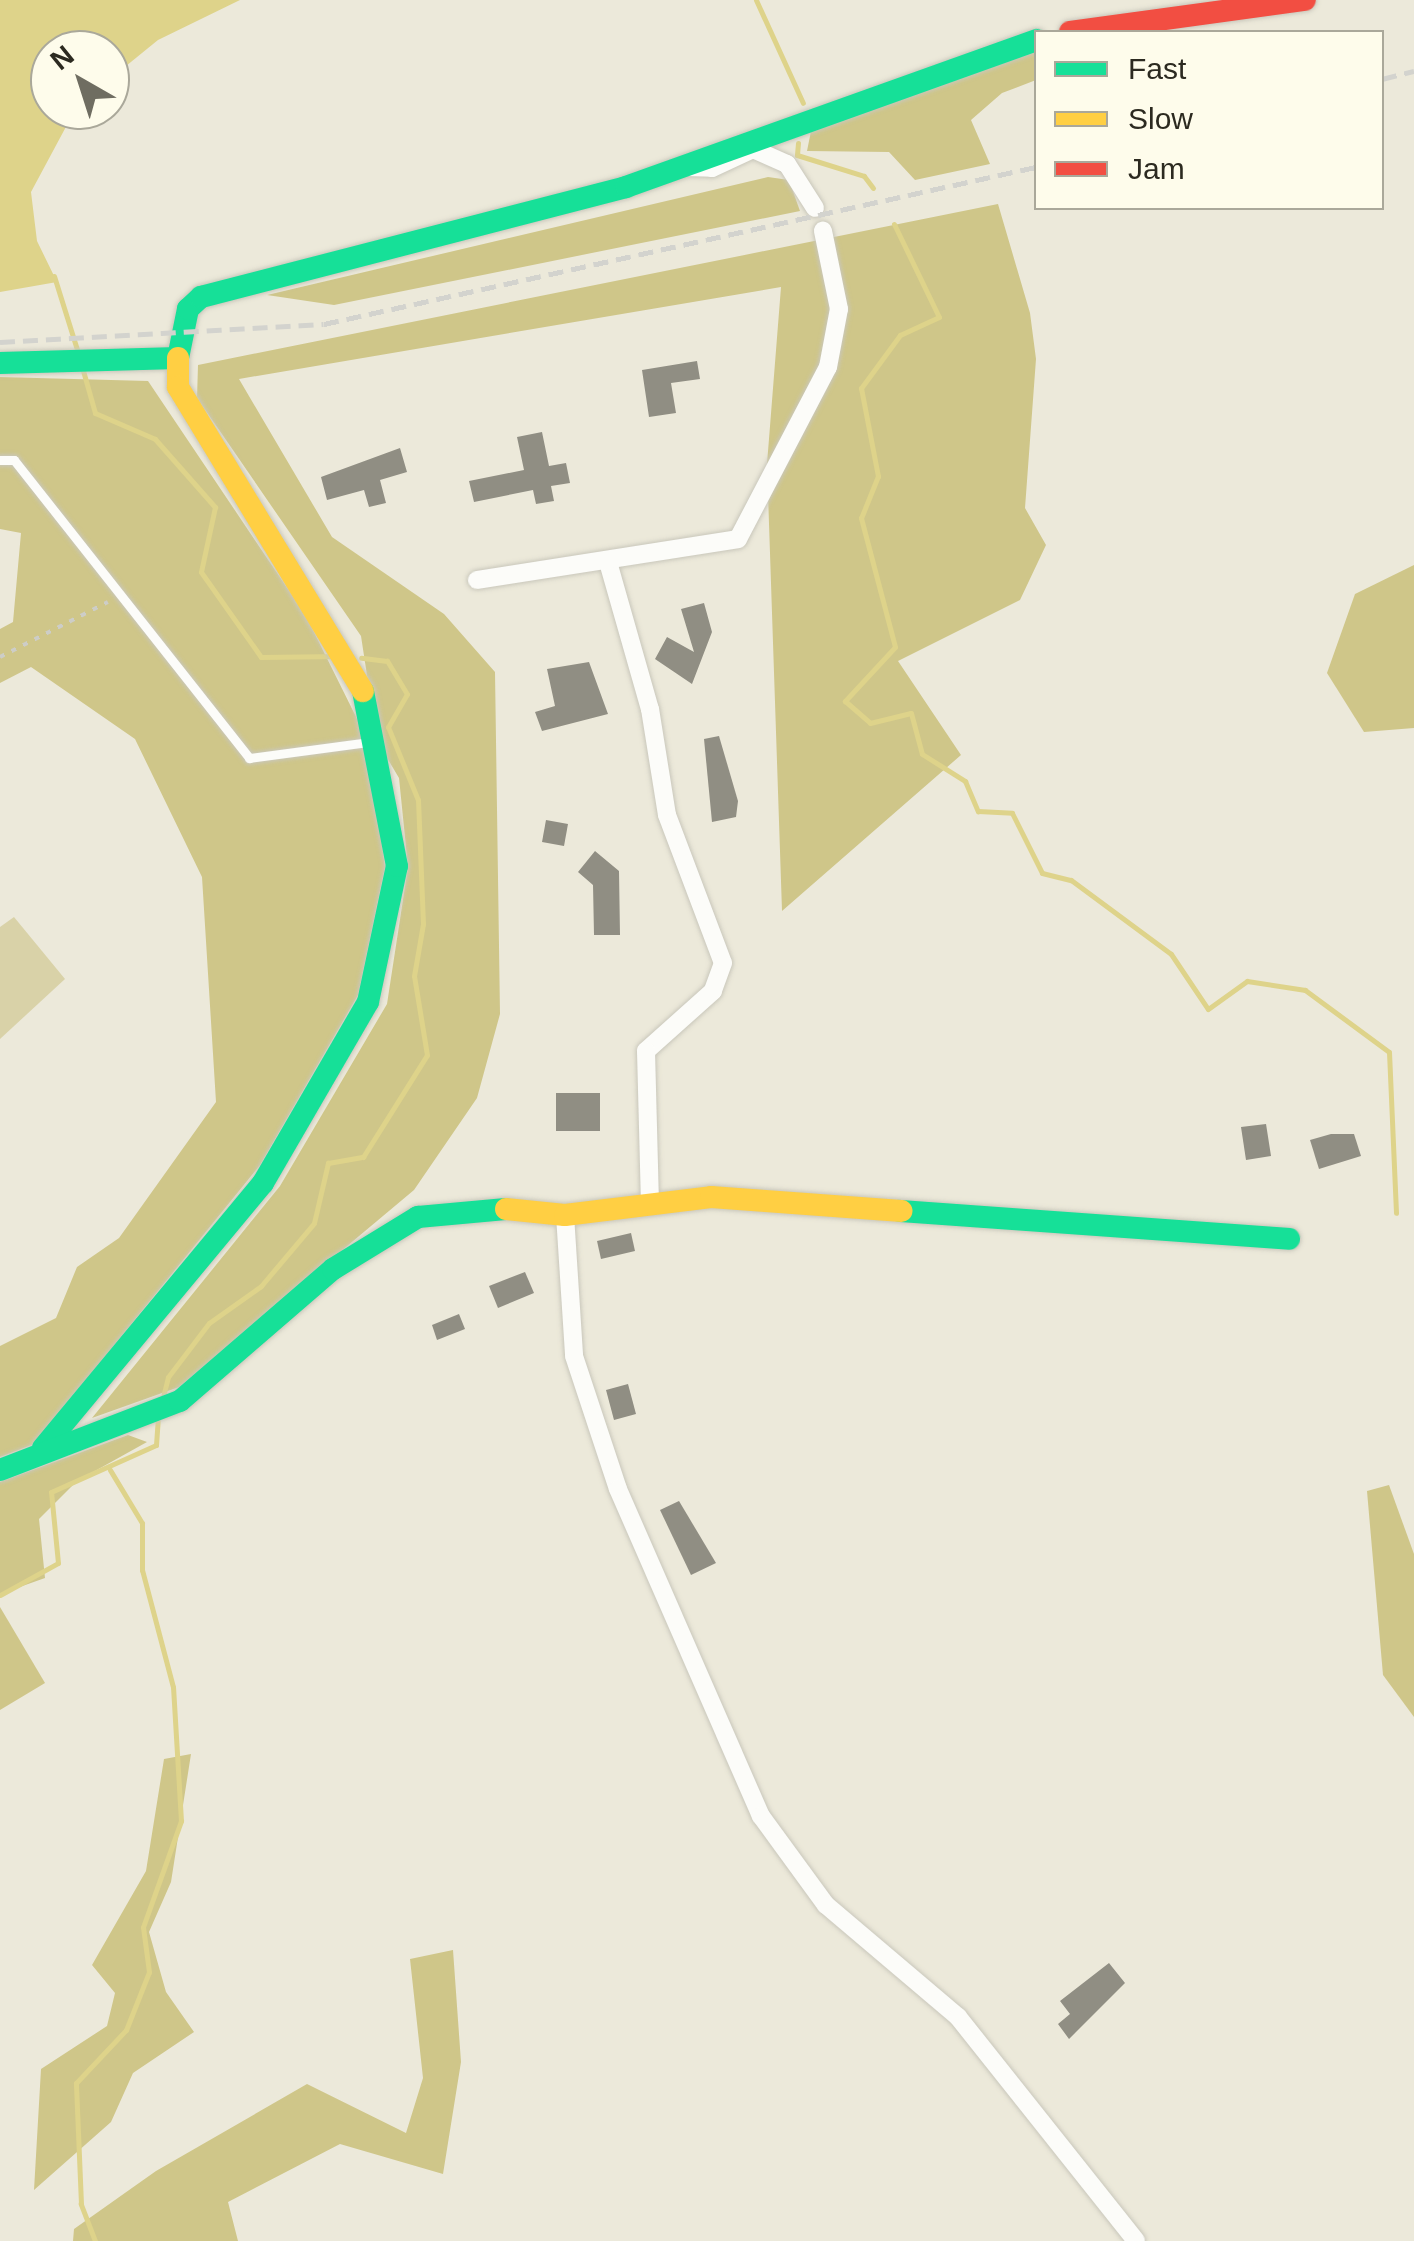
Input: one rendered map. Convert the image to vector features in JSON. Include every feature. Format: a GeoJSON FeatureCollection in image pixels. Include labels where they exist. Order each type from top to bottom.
{"type":"FeatureCollection","features":[{"type":"Feature","properties":{"kind":"street"},"geometry":{"type":"LineString","coordinates":[[1085,30],[1304,0]]}},
{"type":"Feature","properties":{"kind":"street"},"geometry":{"type":"LineString","coordinates":[[41,1450],[263,1183],[368,1002],[397,866],[377,741],[360,674],[342,638],[178,388],[178,358],[188,309],[201,298],[680,166],[1034,41]]}},
{"type":"Feature","properties":{"kind":"street"},"geometry":{"type":"LineString","coordinates":[[680,166],[712,168],[753,149],[788,164],[815,208]]}},
{"type":"Feature","properties":{"kind":"street"},"geometry":{"type":"LineString","coordinates":[[477,580],[738,539],[762,509],[828,367],[840,309],[823,231]]}},
{"type":"Feature","properties":{"kind":"street"},"geometry":{"type":"LineString","coordinates":[[0,363],[101,364],[178,358]]}},
{"type":"Feature","properties":{"kind":"street"},"geometry":{"type":"LineString","coordinates":[[608,562],[650,709],[668,815],[723,964],[713,991],[646,1051],[650,1201]]}},
{"type":"Feature","properties":{"kind":"street"},"geometry":{"type":"LineString","coordinates":[[0,1470],[41,1450],[120,1427],[180,1400],[333,1269],[418,1217],[499,1208],[565,1216],[650,1201],[936,1208],[1289,1239]]}},
{"type":"Feature","properties":{"kind":"street"},"geometry":{"type":"LineString","coordinates":[[565,1216],[580,1372],[618,1489],[760,1816],[826,1905],[958,2017],[1136,2241]]}},
{"type":"Feature","properties":{"kind":"lane"},"geometry":{"type":"LineString","coordinates":[[0,460],[14,460],[249,758],[377,741]]}},
{"type":"Feature","properties":{"kind":"path"},"geometry":{"type":"LineString","coordinates":[[0,656],[121,595]]}},
{"type":"Feature","properties":{"kind":"shaded area"},"geometry":{"type":"Polygon","coordinates":[[[0,0],[240,0],[158,40],[130,63],[130,30],[30,30],[30,130],[64,130],[31,192],[37,241],[57,282],[0,292],[0,0]]]}},
{"type":"Feature","properties":{"kind":"shaded area"},"geometry":{"type":"Polygon","coordinates":[[[1034,53],[1034,81],[1002,93],[971,120],[990,164],[915,180],[889,152],[807,151],[811,131],[1034,53]]]}},
{"type":"Feature","properties":{"kind":"shaded area"},"geometry":{"type":"Polygon","coordinates":[[[768,177],[789,180],[800,211],[334,305],[267,295],[768,177]]]}},
{"type":"Feature","properties":{"kind":"shaded area"},"geometry":{"type":"Polygon","coordinates":[[[998,204],[1030,313],[1036,359],[1025,508],[1046,545],[1020,600],[898,661],[961,755],[782,911],[767,464],[781,287],[239,379],[332,537],[444,614],[495,672],[500,1014],[477,1098],[414,1190],[179,1387],[92,1418],[280,1186],[387,1004],[408,867],[399,778],[377,741],[361,636],[197,398],[198,365],[998,204]]]}},
{"type":"Feature","properties":{"kind":"shaded area"},"geometry":{"type":"Polygon","coordinates":[[[0,377],[148,381],[306,616],[368,741],[385,867],[358,995],[260,1165],[34,1444],[0,1457],[0,1346],[56,1318],[77,1267],[119,1238],[216,1102],[202,877],[135,739],[31,667],[0,683],[0,629],[13,622],[21,533],[0,529],[0,377]]]}},
{"type":"Feature","properties":{"kind":"shaded area"},"geometry":{"type":"Polygon","coordinates":[[[1414,565],[1414,728],[1364,732],[1327,673],[1355,594],[1414,565]]]}},
{"type":"Feature","properties":{"kind":"shaded area"},"geometry":{"type":"Polygon","coordinates":[[[14,917],[65,979],[0,1039],[0,927],[14,917]]]}},
{"type":"Feature","properties":{"kind":"shaded area"},"geometry":{"type":"Polygon","coordinates":[[[128,1435],[147,1442],[77,1481],[39,1519],[45,1578],[0,1594],[0,1482],[128,1435]]]}},
{"type":"Feature","properties":{"kind":"shaded area"},"geometry":{"type":"Polygon","coordinates":[[[1389,1485],[1414,1554],[1414,1717],[1383,1675],[1367,1491],[1389,1485]]]}},
{"type":"Feature","properties":{"kind":"shaded area"},"geometry":{"type":"Polygon","coordinates":[[[0,1607],[45,1683],[0,1710],[0,1607]]]}},
{"type":"Feature","properties":{"kind":"shaded area"},"geometry":{"type":"Polygon","coordinates":[[[191,1754],[171,1882],[149,1932],[166,1992],[194,2032],[133,2073],[111,2122],[34,2190],[41,2069],[107,2026],[115,1993],[92,1965],[146,1871],[164,1759],[191,1754]]]}},
{"type":"Feature","properties":{"kind":"shaded area"},"geometry":{"type":"Polygon","coordinates":[[[453,1950],[461,2062],[443,2174],[340,2144],[228,2202],[238,2241],[73,2241],[74,2229],[156,2171],[307,2084],[406,2133],[423,2078],[410,1959],[453,1950]]]}},
{"type":"Feature","properties":{"kind":"building"},"geometry":{"type":"Polygon","coordinates":[[[697,361],[700,379],[671,383],[676,413],[649,417],[642,370],[697,361]]]}},
{"type":"Feature","properties":{"kind":"building"},"geometry":{"type":"Polygon","coordinates":[[[542,432],[549,466],[566,463],[570,483],[551,486],[554,501],[536,504],[533,490],[474,502],[469,481],[524,470],[517,437],[542,432]]]}},
{"type":"Feature","properties":{"kind":"building"},"geometry":{"type":"Polygon","coordinates":[[[400,448],[407,472],[380,480],[386,503],[369,507],[364,490],[327,500],[321,477],[400,448]]]}},
{"type":"Feature","properties":{"kind":"building"},"geometry":{"type":"Polygon","coordinates":[[[704,603],[712,632],[692,684],[655,659],[667,637],[694,652],[681,609],[704,603]]]}},
{"type":"Feature","properties":{"kind":"building"},"geometry":{"type":"Polygon","coordinates":[[[589,662],[608,714],[542,731],[535,712],[555,706],[547,669],[589,662]]]}},
{"type":"Feature","properties":{"kind":"building"},"geometry":{"type":"Polygon","coordinates":[[[719,736],[738,801],[736,817],[712,822],[704,739],[719,736]]]}},
{"type":"Feature","properties":{"kind":"building"},"geometry":{"type":"Polygon","coordinates":[[[546,820],[568,824],[564,846],[542,842],[546,820]]]}},
{"type":"Feature","properties":{"kind":"building"},"geometry":{"type":"Polygon","coordinates":[[[595,851],[619,871],[620,935],[594,935],[593,885],[578,872],[595,851]]]}},
{"type":"Feature","properties":{"kind":"building"},"geometry":{"type":"Polygon","coordinates":[[[556,1093],[600,1093],[600,1131],[556,1131],[556,1093]]]}},
{"type":"Feature","properties":{"kind":"building"},"geometry":{"type":"Polygon","coordinates":[[[1266,1124],[1271,1156],[1246,1160],[1241,1127],[1266,1124]]]}},
{"type":"Feature","properties":{"kind":"building"},"geometry":{"type":"Polygon","coordinates":[[[1331,1134],[1354,1134],[1361,1156],[1319,1169],[1310,1140],[1331,1134]]]}},
{"type":"Feature","properties":{"kind":"building"},"geometry":{"type":"Polygon","coordinates":[[[631,1233],[635,1251],[601,1259],[597,1241],[631,1233]]]}},
{"type":"Feature","properties":{"kind":"building"},"geometry":{"type":"Polygon","coordinates":[[[525,1272],[534,1293],[498,1308],[489,1286],[525,1272]]]}},
{"type":"Feature","properties":{"kind":"building"},"geometry":{"type":"Polygon","coordinates":[[[459,1314],[465,1329],[437,1340],[432,1325],[459,1314]]]}},
{"type":"Feature","properties":{"kind":"building"},"geometry":{"type":"Polygon","coordinates":[[[628,1384],[636,1414],[614,1420],[606,1390],[628,1384]]]}},
{"type":"Feature","properties":{"kind":"building"},"geometry":{"type":"Polygon","coordinates":[[[679,1501],[716,1563],[691,1575],[660,1510],[679,1501]]]}},
{"type":"Feature","properties":{"kind":"building"},"geometry":{"type":"Polygon","coordinates":[[[1109,1963],[1125,1983],[1069,2039],[1058,2024],[1070,2014],[1060,2001],[1109,1963]]]}},
{"type":"Feature","properties":{"kind":"waterway"},"geometry":{"type":"LineString","coordinates":[[756,0],[803,103]]}},
{"type":"Feature","properties":{"kind":"waterway"},"geometry":{"type":"LineString","coordinates":[[798,143],[797,155],[864,176],[873,188]]}},
{"type":"Feature","properties":{"kind":"waterway"},"geometry":{"type":"LineString","coordinates":[[894,224],[939,317],[900,335],[861,388],[878,476],[861,518],[895,647],[845,701],[870,723],[911,713],[922,754],[965,781],[978,811],[1012,813],[1042,873],[1071,880],[1171,954],[1208,1009],[1247,981],[1305,990],[1389,1052],[1396,1213]]}},
{"type":"Feature","properties":{"kind":"waterway"},"geometry":{"type":"LineString","coordinates":[[54,276],[79,356]]}},
{"type":"Feature","properties":{"kind":"waterway"},"geometry":{"type":"LineString","coordinates":[[82,367],[95,413],[155,439],[215,507],[201,572],[261,657],[341,656]]}},
{"type":"Feature","properties":{"kind":"waterway"},"geometry":{"type":"LineString","coordinates":[[162,1401],[168,1377],[209,1323],[261,1286],[314,1223],[328,1163],[363,1157],[427,1055],[414,976],[423,924],[418,800],[388,727],[407,694],[387,661],[361,658]]}},
{"type":"Feature","properties":{"kind":"waterway"},"geometry":{"type":"LineString","coordinates":[[0,1595],[58,1563],[51,1492],[156,1445],[158,1416]]}},
{"type":"Feature","properties":{"kind":"waterway"},"geometry":{"type":"LineString","coordinates":[[95,2241],[81,2204],[76,2083],[126,2030],[149,1972],[143,1927],[181,1821],[173,1687],[142,1570],[142,1523],[110,1470]]}},
{"type":"Feature","properties":{"kind":"railway"},"geometry":{"type":"LineString","coordinates":[[1384,78],[1414,71]]}},
{"type":"Feature","properties":{"kind":"railway"},"geometry":{"type":"LineString","coordinates":[[0,342],[324,324],[1034,167]]}},
{"type":"Feature","properties":{"kind":"traffic: fast"},"geometry":{"type":"LineString","coordinates":[[0,363],[178,358],[188,309],[201,297],[626,187],[1034,41]]}},
{"type":"Feature","properties":{"kind":"traffic: fast"},"geometry":{"type":"LineString","coordinates":[[43,1448],[263,1183],[368,1002],[397,866],[363,691]]}},
{"type":"Feature","properties":{"kind":"traffic: fast"},"geometry":{"type":"LineString","coordinates":[[0,1470],[180,1401],[333,1269],[418,1217],[506,1209]]}},
{"type":"Feature","properties":{"kind":"traffic: fast"},"geometry":{"type":"LineString","coordinates":[[901,1211],[1289,1239]]}},
{"type":"Feature","properties":{"kind":"traffic: slow"},"geometry":{"type":"LineString","coordinates":[[178,358],[178,387],[363,691]]}},
{"type":"Feature","properties":{"kind":"traffic: slow"},"geometry":{"type":"LineString","coordinates":[[506,1209],[565,1215],[711,1197],[901,1211]]}},
{"type":"Feature","properties":{"kind":"traffic: jam"},"geometry":{"type":"LineString","coordinates":[[1085,30],[1305,0]]}}]}
